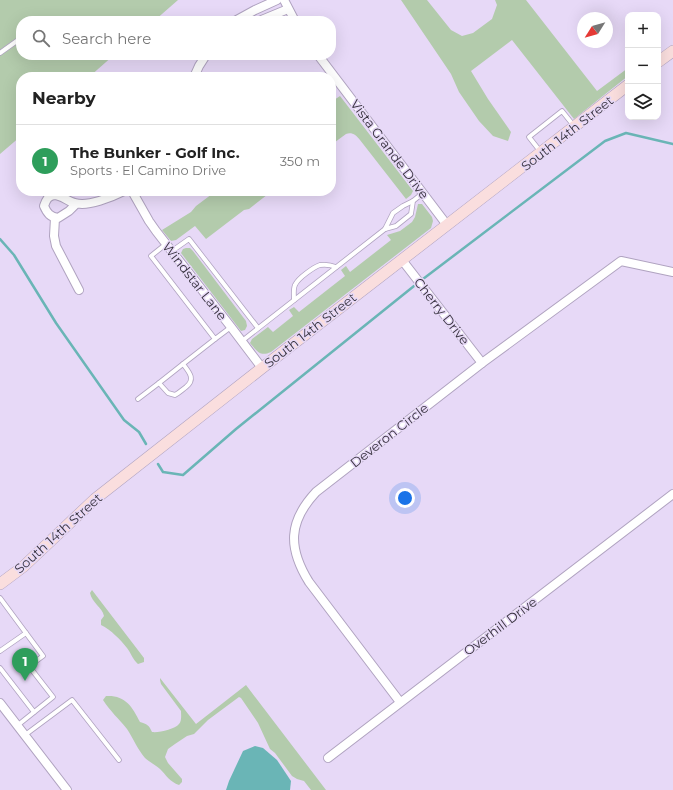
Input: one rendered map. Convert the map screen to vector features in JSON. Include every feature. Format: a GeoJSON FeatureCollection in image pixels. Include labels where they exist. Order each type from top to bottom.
{"type":"FeatureCollection","features":[{"type":"Feature","properties":{"kind":"main road"},"geometry":{"type":"LineString","coordinates":[[661,60],[673,51]]}},
{"type":"Feature","properties":{"kind":"main road","name":"South 14th Street"},"geometry":{"type":"LineString","coordinates":[[0,584],[24,566],[94,499],[625,87]]}},
{"type":"Feature","properties":{"kind":"street"},"geometry":{"type":"LineString","coordinates":[[244,16],[277,0]]}},
{"type":"Feature","properties":{"kind":"street"},"geometry":{"type":"LineString","coordinates":[[284,0],[292,16]]}},
{"type":"Feature","properties":{"kind":"street"},"geometry":{"type":"LineString","coordinates":[[271,16],[288,9]]}},
{"type":"Feature","properties":{"kind":"street"},"geometry":{"type":"LineString","coordinates":[[196,72],[203,60]]}},
{"type":"Feature","properties":{"kind":"street","name":"Vista Grande Drive"},"geometry":{"type":"LineString","coordinates":[[322,60],[331,72]]}},
{"type":"Feature","properties":{"kind":"street","name":"Vista Grande Drive"},"geometry":{"type":"LineString","coordinates":[[336,79],[447,225]]}},
{"type":"Feature","properties":{"kind":"street"},"geometry":{"type":"LineString","coordinates":[[49,196],[44,206],[49,215],[55,218],[63,215],[76,204]]}},
{"type":"Feature","properties":{"kind":"street"},"geometry":{"type":"LineString","coordinates":[[58,196],[76,204],[83,204],[112,196]]}},
{"type":"Feature","properties":{"kind":"street","name":"Windstar Lane"},"geometry":{"type":"LineString","coordinates":[[135,196],[149,221],[262,368]]}},
{"type":"Feature","properties":{"kind":"street"},"geometry":{"type":"LineString","coordinates":[[55,218],[54,236],[56,246],[79,290]]}},
{"type":"Feature","properties":{"kind":"street","name":"Cherry Drive"},"geometry":{"type":"LineString","coordinates":[[402,260],[482,363]]}},
{"type":"Feature","properties":{"kind":"street","name":"Deveron Circle"},"geometry":{"type":"LineString","coordinates":[[400,702],[308,582],[301,570],[295,552],[294,536],[296,522],[307,502],[316,492],[482,363],[621,261],[673,272]]}},
{"type":"Feature","properties":{"kind":"street","name":"Overhill Drive"},"geometry":{"type":"LineString","coordinates":[[328,758],[673,494]]}},
{"type":"Feature","properties":{"kind":"street"},"geometry":{"type":"LineString","coordinates":[[0,703],[67,790]]}},
{"type":"Feature","properties":{"kind":"lane"},"geometry":{"type":"LineString","coordinates":[[0,53],[16,42]]}},
{"type":"Feature","properties":{"kind":"lane"},"geometry":{"type":"LineString","coordinates":[[541,153],[529,137],[562,111],[574,127]]}},
{"type":"Feature","properties":{"kind":"lane"},"geometry":{"type":"LineString","coordinates":[[385,229],[393,213],[423,193]]}},
{"type":"Feature","properties":{"kind":"lane"},"geometry":{"type":"LineString","coordinates":[[242,341],[385,229],[396,226],[411,214],[413,201]]}},
{"type":"Feature","properties":{"kind":"lane"},"geometry":{"type":"LineString","coordinates":[[172,251],[189,239],[258,328]]}},
{"type":"Feature","properties":{"kind":"lane"},"geometry":{"type":"LineString","coordinates":[[166,243],[151,256],[215,339]]}},
{"type":"Feature","properties":{"kind":"lane"},"geometry":{"type":"LineString","coordinates":[[294,300],[294,286],[298,280],[320,265],[328,264],[336,268]]}},
{"type":"Feature","properties":{"kind":"lane"},"geometry":{"type":"LineString","coordinates":[[138,399],[231,327]]}},
{"type":"Feature","properties":{"kind":"lane"},"geometry":{"type":"LineString","coordinates":[[159,383],[168,393],[175,395],[177,394],[191,381],[189,372],[182,364]]}},
{"type":"Feature","properties":{"kind":"lane"},"geometry":{"type":"LineString","coordinates":[[0,598],[43,656],[32,664],[32,670],[53,697],[17,726]]}},
{"type":"Feature","properties":{"kind":"lane"},"geometry":{"type":"LineString","coordinates":[[0,652],[26,633]]}},
{"type":"Feature","properties":{"kind":"lane"},"geometry":{"type":"LineString","coordinates":[[0,668],[34,712]]}},
{"type":"Feature","properties":{"kind":"lane"},"geometry":{"type":"LineString","coordinates":[[25,736],[72,700],[119,760]]}},
{"type":"Feature","properties":{"kind":"shaded area"},"geometry":{"type":"Polygon","coordinates":[[[0,0],[178,0],[160,16],[16,16],[16,60],[108,60],[95,72],[16,72],[16,140],[0,154],[0,0]]]}},
{"type":"Feature","properties":{"kind":"shaded area"},"geometry":{"type":"Polygon","coordinates":[[[401,0],[427,0],[451,30],[462,36],[473,33],[492,19],[497,5],[495,0],[526,0],[597,91],[625,70],[625,78],[574,119],[512,40],[471,71],[511,132],[508,141],[493,136],[479,121],[459,92],[451,74],[401,0]]]}},
{"type":"Feature","properties":{"kind":"shaded area"},"geometry":{"type":"Polygon","coordinates":[[[340,96],[413,191],[406,199],[355,135],[350,133],[346,134],[336,141],[336,99],[340,96]]]}},
{"type":"Feature","properties":{"kind":"shaded area"},"geometry":{"type":"Polygon","coordinates":[[[209,196],[266,196],[249,209],[244,210],[206,239],[195,226],[176,240],[171,241],[162,230],[191,212],[196,206],[209,196]]]}},
{"type":"Feature","properties":{"kind":"shaded area"},"geometry":{"type":"Polygon","coordinates":[[[418,204],[422,204],[432,217],[433,221],[431,228],[271,352],[264,354],[261,353],[250,343],[252,339],[268,327],[273,332],[293,316],[289,310],[294,307],[299,312],[345,276],[341,270],[346,266],[350,272],[391,240],[387,235],[400,231],[412,222],[415,217],[418,204]]]}},
{"type":"Feature","properties":{"kind":"shaded area"},"geometry":{"type":"Polygon","coordinates":[[[190,248],[193,251],[246,321],[247,326],[245,330],[241,331],[181,253],[183,249],[190,248]]]}},
{"type":"Feature","properties":{"kind":"shaded area"},"geometry":{"type":"Polygon","coordinates":[[[92,590],[144,658],[144,662],[138,664],[119,639],[101,625],[101,620],[104,616],[91,596],[90,593],[92,590]]]}},
{"type":"Feature","properties":{"kind":"shaded area"},"geometry":{"type":"Polygon","coordinates":[[[160,678],[196,724],[246,685],[326,790],[311,790],[304,781],[292,776],[275,753],[270,749],[258,723],[239,697],[208,720],[194,734],[187,736],[168,749],[165,757],[168,763],[182,779],[182,782],[179,785],[173,782],[145,758],[127,729],[103,700],[106,696],[113,696],[123,700],[131,706],[140,722],[148,725],[152,732],[171,729],[180,723],[181,711],[161,684],[160,678]]]}},
{"type":"Feature","properties":{"kind":"shaded area"},"geometry":{"type":"Polygon","coordinates":[[[255,746],[263,748],[277,760],[291,781],[290,790],[226,790],[243,751],[255,746]]]}},
{"type":"Feature","properties":{"kind":"waterway"},"geometry":{"type":"LineString","coordinates":[[423,279],[605,141],[626,133],[673,144]]}},
{"type":"Feature","properties":{"kind":"waterway"},"geometry":{"type":"LineString","coordinates":[[0,239],[14,255],[56,323],[124,420],[139,432],[146,444]]}},
{"type":"Feature","properties":{"kind":"waterway"},"geometry":{"type":"LineString","coordinates":[[158,464],[163,472],[183,475],[236,429],[414,286]]}},
{"type":"Feature","properties":{"kind":"place","name":"The Bunker - Golf Inc."},"geometry":{"type":"Point","coordinates":[25,681]}}]}
